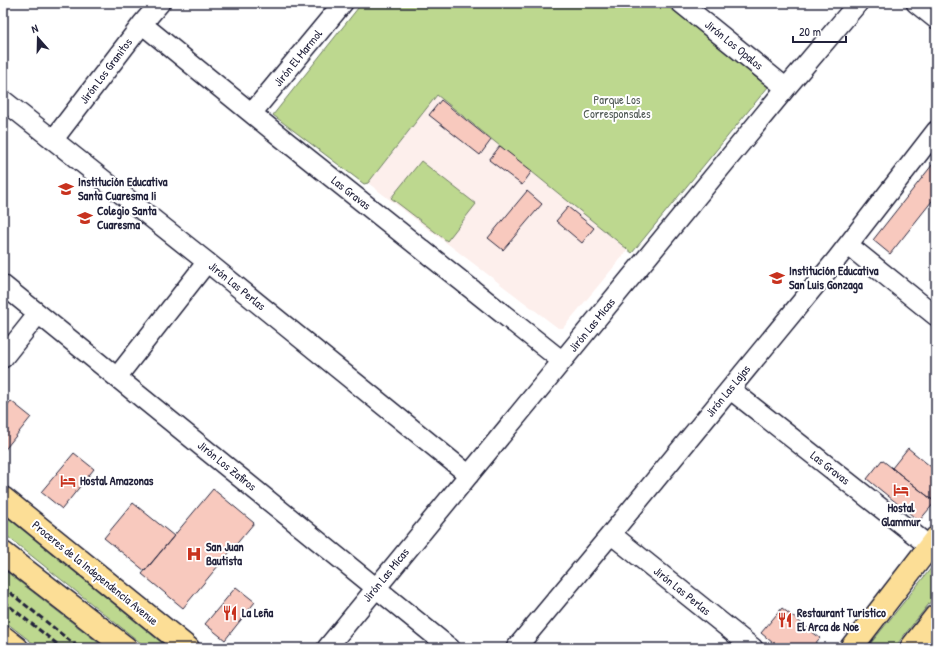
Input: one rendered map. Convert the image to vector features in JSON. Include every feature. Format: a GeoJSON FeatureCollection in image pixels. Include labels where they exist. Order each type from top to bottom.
{"type":"FeatureCollection","features":[{"type":"Feature","properties":{"kind":"main road","name":"Proceres de la Independencia Avenue"},"geometry":{"type":"LineString","coordinates":[[3,498],[188,648]]}},
{"type":"Feature","properties":{"kind":"main road"},"geometry":{"type":"LineString","coordinates":[[851,648],[932,542]]}},
{"type":"Feature","properties":{"kind":"main road"},"geometry":{"type":"LineString","coordinates":[[3,553],[126,648]]}},
{"type":"Feature","properties":{"kind":"main road"},"geometry":{"type":"LineString","coordinates":[[910,648],[936,616]]}},
{"type":"Feature","properties":{"kind":"main road"},"geometry":{"type":"LineString","coordinates":[[3,637],[17,648]]}},
{"type":"Feature","properties":{"kind":"street","name":"Jirón Los Granitos"},"geometry":{"type":"LineString","coordinates":[[53,140],[142,24],[160,3]]}},
{"type":"Feature","properties":{"kind":"street","name":"Jirón El Marmol"},"geometry":{"type":"LineString","coordinates":[[252,113],[343,3]]}},
{"type":"Feature","properties":{"kind":"street","name":"Jirón Los Opalos"},"geometry":{"type":"LineString","coordinates":[[681,3],[786,88]]}},
{"type":"Feature","properties":{"kind":"street","name":"Jirón Las Micas"},"geometry":{"type":"LineString","coordinates":[[327,648],[786,88],[858,3]]}},
{"type":"Feature","properties":{"kind":"street"},"geometry":{"type":"LineString","coordinates":[[916,3],[936,19]]}},
{"type":"Feature","properties":{"kind":"street","name":"Las Gravas"},"geometry":{"type":"LineString","coordinates":[[142,24],[283,139],[562,361]]}},
{"type":"Feature","properties":{"kind":"street","name":"Jirón Las Perlas"},"geometry":{"type":"LineString","coordinates":[[3,100],[207,262],[469,475]]}},
{"type":"Feature","properties":{"kind":"street","name":"Jirón Las Lajas"},"geometry":{"type":"LineString","coordinates":[[516,648],[848,245],[936,131]]}},
{"type":"Feature","properties":{"kind":"street"},"geometry":{"type":"LineString","coordinates":[[848,245],[936,316]]}},
{"type":"Feature","properties":{"kind":"street"},"geometry":{"type":"LineString","coordinates":[[117,377],[207,262]]}},
{"type":"Feature","properties":{"kind":"street","name":"Jirón Los Zafiros"},"geometry":{"type":"LineString","coordinates":[[3,285],[450,648]]}},
{"type":"Feature","properties":{"kind":"street"},"geometry":{"type":"LineString","coordinates":[[3,358],[38,314]]}},
{"type":"Feature","properties":{"kind":"street","name":"Las Gravas"},"geometry":{"type":"LineString","coordinates":[[730,389],[932,542]]}},
{"type":"Feature","properties":{"kind":"street","name":"Jirón Las Perlas"},"geometry":{"type":"LineString","coordinates":[[611,534],[753,648]]}},
{"type":"Feature","properties":{"kind":"shaded area"},"geometry":{"type":"Polygon","coordinates":[[[437,95],[628,250],[563,328],[558,328],[368,183],[437,95]]]}},
{"type":"Feature","properties":{"kind":"green space","name":"Parque Los Corresponsales"},"geometry":{"type":"Polygon","coordinates":[[[362,3],[664,3],[768,87],[632,253],[437,95],[368,183],[364,184],[273,115],[362,3]]]}},
{"type":"Feature","properties":{"kind":"green space"},"geometry":{"type":"Polygon","coordinates":[[[421,161],[476,204],[447,241],[391,198],[421,161]]]}},
{"type":"Feature","properties":{"kind":"green space"},"geometry":{"type":"Polygon","coordinates":[[[3,514],[168,648],[147,648],[3,533],[3,514]]]}},
{"type":"Feature","properties":{"kind":"green space"},"geometry":{"type":"Polygon","coordinates":[[[936,562],[936,595],[894,648],[867,648],[936,562]]]}},
{"type":"Feature","properties":{"kind":"green space"},"geometry":{"type":"Polygon","coordinates":[[[3,569],[105,648],[39,648],[3,620],[3,569]]]}},
{"type":"Feature","properties":{"kind":"building"},"geometry":{"type":"Polygon","coordinates":[[[441,100],[491,140],[480,155],[429,115],[441,100]]]}},
{"type":"Feature","properties":{"kind":"building"},"geometry":{"type":"Polygon","coordinates":[[[500,146],[532,171],[522,185],[489,160],[500,146]]]}},
{"type":"Feature","properties":{"kind":"building"},"geometry":{"type":"Polygon","coordinates":[[[936,160],[936,196],[890,254],[873,240],[936,160]]]}},
{"type":"Feature","properties":{"kind":"building"},"geometry":{"type":"Polygon","coordinates":[[[527,191],[542,204],[503,250],[488,238],[527,191]]]}},
{"type":"Feature","properties":{"kind":"building"},"geometry":{"type":"Polygon","coordinates":[[[568,207],[594,228],[582,243],[556,221],[568,207]]]}},
{"type":"Feature","properties":{"kind":"building"},"geometry":{"type":"Polygon","coordinates":[[[11,401],[31,417],[3,452],[3,410],[11,401]]]}},
{"type":"Feature","properties":{"kind":"building"},"geometry":{"type":"Polygon","coordinates":[[[908,448],[936,471],[935,502],[892,468],[908,448]]]}},
{"type":"Feature","properties":{"kind":"building","name":"Hostal Amazonas"},"geometry":{"type":"Polygon","coordinates":[[[74,453],[94,469],[62,509],[41,492],[74,453]]]}},
{"type":"Feature","properties":{"kind":"building","name":"Hostal Glammur"},"geometry":{"type":"Polygon","coordinates":[[[882,460],[935,502],[919,521],[867,479],[882,460]]]}},
{"type":"Feature","properties":{"kind":"building","name":"San Juan Bautista"},"geometry":{"type":"Polygon","coordinates":[[[213,489],[254,523],[183,608],[142,574],[213,489]]]}},
{"type":"Feature","properties":{"kind":"building"},"geometry":{"type":"Polygon","coordinates":[[[133,503],[174,536],[145,571],[104,538],[133,503]]]}},
{"type":"Feature","properties":{"kind":"building","name":"La Leña"},"geometry":{"type":"Polygon","coordinates":[[[236,587],[255,602],[225,640],[205,624],[236,587]]]}},
{"type":"Feature","properties":{"kind":"building","name":"Restaurant Turistico El Arca de Noe"},"geometry":{"type":"Polygon","coordinates":[[[782,608],[820,638],[811,648],[779,648],[761,633],[782,608]]]}},
{"type":"Feature","properties":{"kind":"railway"},"geometry":{"type":"LineString","coordinates":[[3,587],[79,648]]}},
{"type":"Feature","properties":{"kind":"railway"},"geometry":{"type":"LineString","coordinates":[[3,601],[62,648]]}},
{"type":"Feature","properties":{"kind":"place","name":"Institución Educativa Santa Cuaresma Ii"},"geometry":{"type":"Point","coordinates":[66,189]}},
{"type":"Feature","properties":{"kind":"place","name":"Colegio Santa Cuaresma"},"geometry":{"type":"Point","coordinates":[85,218]}},
{"type":"Feature","properties":{"kind":"place","name":"Institución Educativa San Luis Gonzaga"},"geometry":{"type":"Point","coordinates":[777,278]}},
{"type":"Feature","properties":{"kind":"place","name":"Hostal Amazonas"},"geometry":{"type":"Point","coordinates":[68,481]}},
{"type":"Feature","properties":{"kind":"place","name":"Hostal Glammur"},"geometry":{"type":"Point","coordinates":[901,490]}},
{"type":"Feature","properties":{"kind":"place","name":"San Juan Bautista"},"geometry":{"type":"Point","coordinates":[194,554]}},
{"type":"Feature","properties":{"kind":"place","name":"La Leña"},"geometry":{"type":"Point","coordinates":[230,613]}},
{"type":"Feature","properties":{"kind":"place","name":"Restaurant Turistico El Arca de Noe"},"geometry":{"type":"Point","coordinates":[785,620]}}]}
